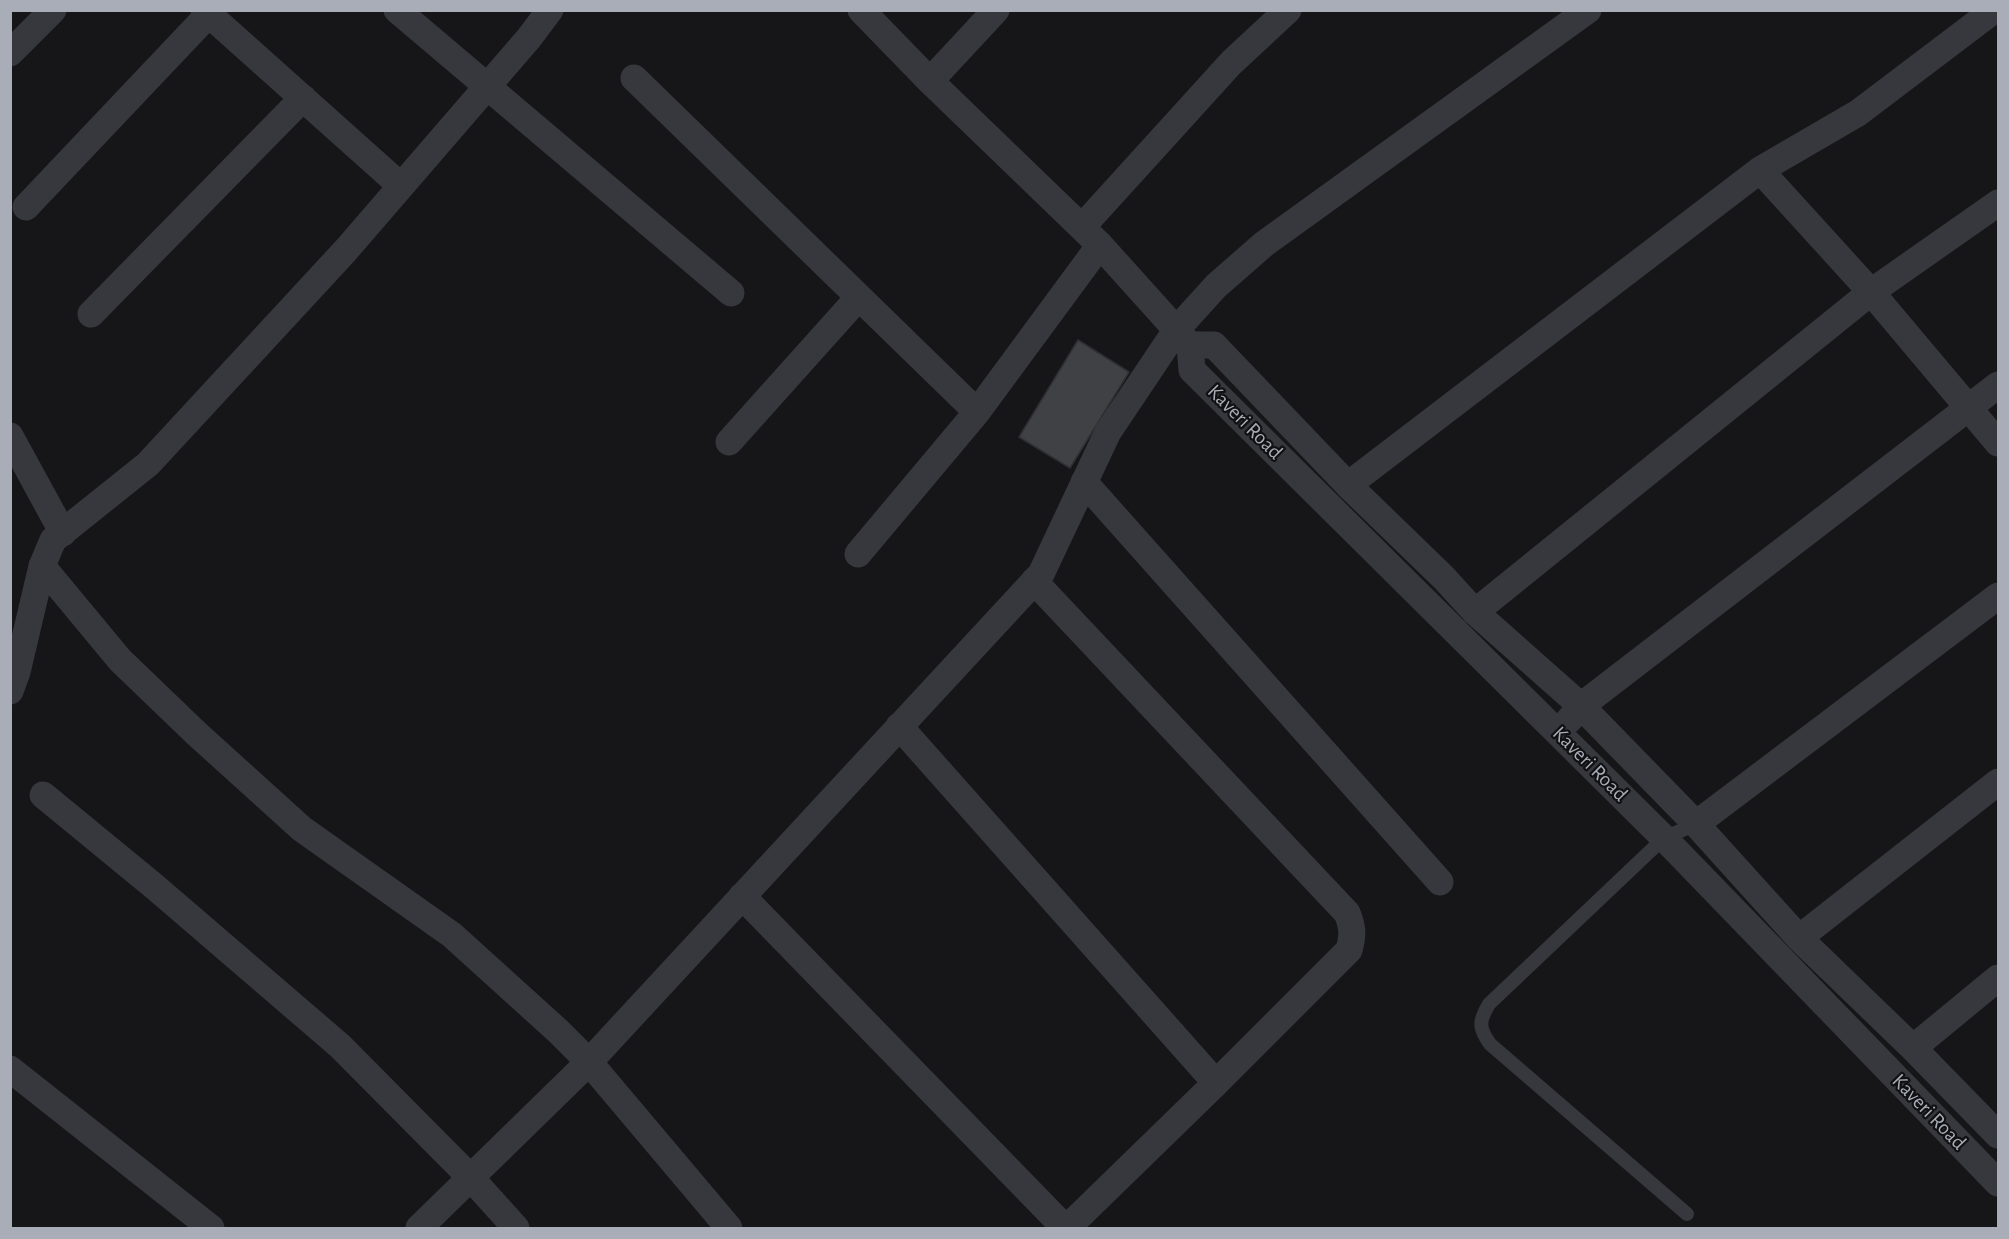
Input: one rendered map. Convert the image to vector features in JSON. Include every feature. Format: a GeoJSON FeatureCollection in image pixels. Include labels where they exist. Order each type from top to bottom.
{"type":"FeatureCollection","features":[{"type":"Feature","properties":{"kind":"street"},"geometry":{"type":"LineString","coordinates":[[10,53],[53,10]]}},
{"type":"Feature","properties":{"kind":"street"},"geometry":{"type":"LineString","coordinates":[[397,10],[731,293]]}},
{"type":"Feature","properties":{"kind":"street"},"geometry":{"type":"LineString","coordinates":[[10,691],[17,672],[42,566],[53,540],[148,464],[346,250],[487,87],[550,10]]}},
{"type":"Feature","properties":{"kind":"street"},"geometry":{"type":"LineString","coordinates":[[861,10],[930,81],[1091,236],[1183,337]]}},
{"type":"Feature","properties":{"kind":"street"},"geometry":{"type":"LineString","coordinates":[[930,81],[996,10]]}},
{"type":"Feature","properties":{"kind":"street"},"geometry":{"type":"LineString","coordinates":[[858,555],[977,412],[1091,236],[1231,63],[1288,10]]}},
{"type":"Feature","properties":{"kind":"street"},"geometry":{"type":"LineString","coordinates":[[419,1228],[589,1062],[1041,574],[1108,432],[1183,337],[1216,286],[1264,244],[1588,10]]}},
{"type":"Feature","properties":{"kind":"street"},"geometry":{"type":"LineString","coordinates":[[1348,486],[1760,170],[1858,113],[1994,10]]}},
{"type":"Feature","properties":{"kind":"street"},"geometry":{"type":"LineString","coordinates":[[26,207],[206,13],[401,186]]}},
{"type":"Feature","properties":{"kind":"street"},"geometry":{"type":"LineString","coordinates":[[634,78],[977,412]]}},
{"type":"Feature","properties":{"kind":"street"},"geometry":{"type":"LineString","coordinates":[[91,314],[303,98]]}},
{"type":"Feature","properties":{"kind":"street"},"geometry":{"type":"LineString","coordinates":[[1760,170],[1871,292],[1998,443]]}},
{"type":"Feature","properties":{"kind":"street"},"geometry":{"type":"LineString","coordinates":[[1475,612],[1871,292],[1998,203]]}},
{"type":"Feature","properties":{"kind":"street"},"geometry":{"type":"LineString","coordinates":[[729,442],[858,297]]}},
{"type":"Feature","properties":{"kind":"street","name":"Kaveri Road"},"geometry":{"type":"LineString","coordinates":[[1998,1135],[1913,1048],[1799,938],[1696,824],[1581,706],[1475,612],[1348,486],[1214,345],[1183,337],[1192,370],[1664,838],[1998,1183]]}},
{"type":"Feature","properties":{"kind":"street"},"geometry":{"type":"LineString","coordinates":[[1558,733],[1581,706],[1998,385]]}},
{"type":"Feature","properties":{"kind":"street"},"geometry":{"type":"LineString","coordinates":[[10,436],[19,472],[63,532]]}},
{"type":"Feature","properties":{"kind":"street"},"geometry":{"type":"LineString","coordinates":[[1084,483],[1440,882]]}},
{"type":"Feature","properties":{"kind":"street"},"geometry":{"type":"LineString","coordinates":[[42,566],[120,660],[197,734],[302,829],[452,935],[558,1031],[589,1062],[729,1228]]}},
{"type":"Feature","properties":{"kind":"street"},"geometry":{"type":"LineString","coordinates":[[742,896],[1066,1228],[1349,950],[1353,925],[1347,913],[1034,581]]}},
{"type":"Feature","properties":{"kind":"street"},"geometry":{"type":"LineString","coordinates":[[1696,824],[1998,596]]}},
{"type":"Feature","properties":{"kind":"street"},"geometry":{"type":"LineString","coordinates":[[899,726],[1216,1083]]}},
{"type":"Feature","properties":{"kind":"street"},"geometry":{"type":"LineString","coordinates":[[1799,938],[1998,782]]}},
{"type":"Feature","properties":{"kind":"street"},"geometry":{"type":"LineString","coordinates":[[42,795],[340,1046],[471,1178],[516,1228]]}},
{"type":"Feature","properties":{"kind":"street"},"geometry":{"type":"LineString","coordinates":[[1913,1048],[1998,978]]}},
{"type":"Feature","properties":{"kind":"street"},"geometry":{"type":"LineString","coordinates":[[10,1069],[212,1228]]}},
{"type":"Feature","properties":{"kind":"lane"},"geometry":{"type":"LineString","coordinates":[[1687,1214],[1490,1044],[1483,1034],[1481,1018],[1489,1004],[1664,838],[1696,824]]}},
{"type":"Feature","properties":{"kind":"building"},"geometry":{"type":"Polygon","coordinates":[[[1078,340],[1129,372],[1070,468],[1019,437],[1078,340]]]}}]}
